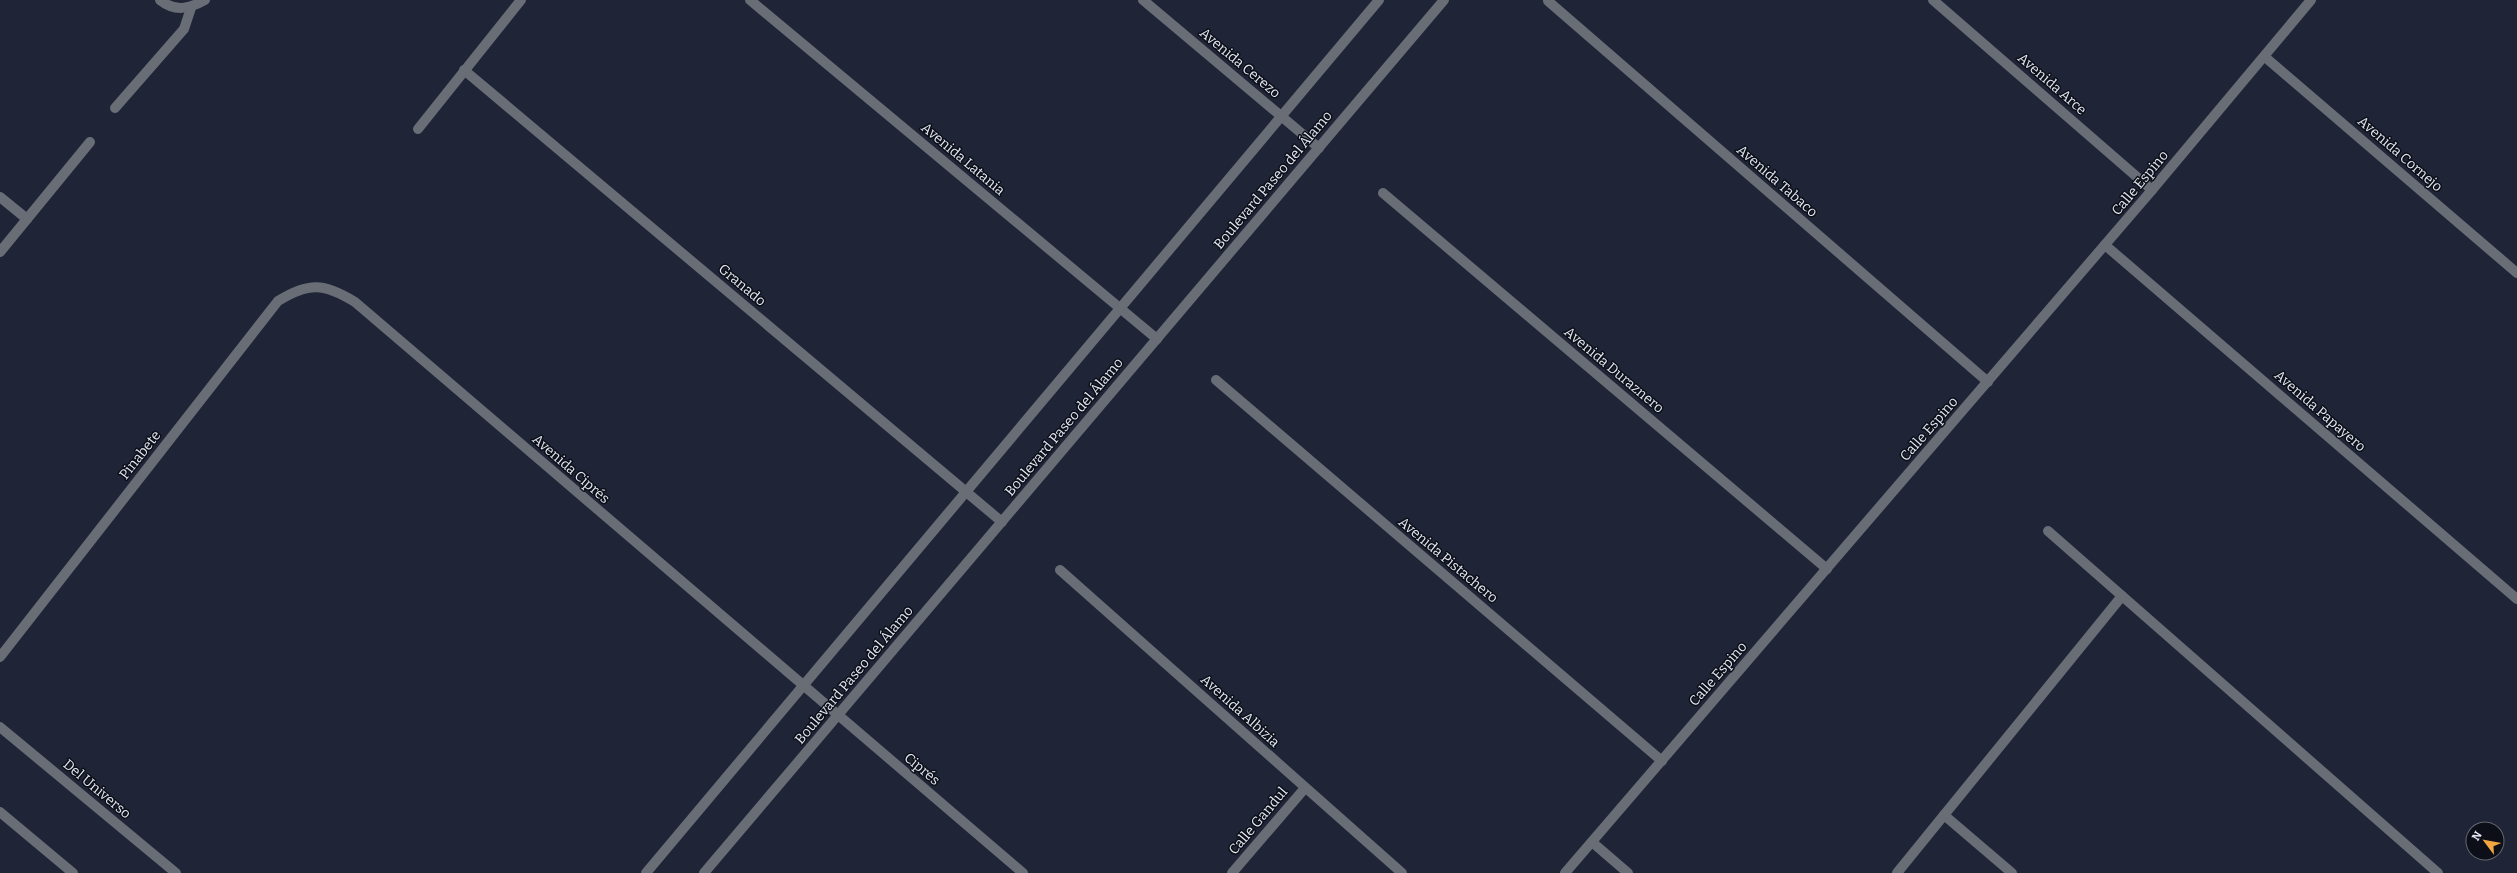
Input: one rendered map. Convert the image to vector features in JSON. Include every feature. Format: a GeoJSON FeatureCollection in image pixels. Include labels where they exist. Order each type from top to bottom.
{"type":"FeatureCollection","features":[{"type":"Feature","properties":{"kind":"street"},"geometry":{"type":"LineString","coordinates":[[160,0],[170,8],[192,8],[205,0]]}},
{"type":"Feature","properties":{"kind":"street"},"geometry":{"type":"LineString","coordinates":[[418,129],[521,0]]}},
{"type":"Feature","properties":{"kind":"street","name":"Avenida Latania"},"geometry":{"type":"LineString","coordinates":[[750,0],[1157,339]]}},
{"type":"Feature","properties":{"kind":"street","name":"Avenida Cerezo"},"geometry":{"type":"LineString","coordinates":[[1143,0],[1319,148]]}},
{"type":"Feature","properties":{"kind":"street"},"geometry":{"type":"LineString","coordinates":[[646,873],[1379,0]]}},
{"type":"Feature","properties":{"kind":"street","name":"Boulevard Paseo del Álamo"},"geometry":{"type":"LineString","coordinates":[[704,873],[1444,0]]}},
{"type":"Feature","properties":{"kind":"street","name":"Avenida Arce"},"geometry":{"type":"LineString","coordinates":[[1933,0],[2152,190]]}},
{"type":"Feature","properties":{"kind":"street","name":"Calle Espino"},"geometry":{"type":"LineString","coordinates":[[1565,873],[2152,190],[2265,57],[2310,0]]}},
{"type":"Feature","properties":{"kind":"street","name":"Avenida Tabaco"},"geometry":{"type":"LineString","coordinates":[[1548,1],[1988,382]]}},
{"type":"Feature","properties":{"kind":"street"},"geometry":{"type":"LineString","coordinates":[[115,108],[184,29],[192,8]]}},
{"type":"Feature","properties":{"kind":"street","name":"Avenida Cornejo"},"geometry":{"type":"LineString","coordinates":[[2265,57],[2517,273]]}},
{"type":"Feature","properties":{"kind":"street","name":"Granado"},"geometry":{"type":"LineString","coordinates":[[464,70],[1002,522]]}},
{"type":"Feature","properties":{"kind":"street"},"geometry":{"type":"LineString","coordinates":[[0,252],[90,142]]}},
{"type":"Feature","properties":{"kind":"street","name":"Avenida Duraznero"},"geometry":{"type":"LineString","coordinates":[[1383,193],[1827,568]]}},
{"type":"Feature","properties":{"kind":"street"},"geometry":{"type":"LineString","coordinates":[[0,198],[27,220]]}},
{"type":"Feature","properties":{"kind":"street","name":"Avenida Papayero"},"geometry":{"type":"LineString","coordinates":[[2105,245],[2517,599]]}},
{"type":"Feature","properties":{"kind":"street","name":"Pinabete"},"geometry":{"type":"LineString","coordinates":[[0,657],[278,301],[290,294],[314,286]]}},
{"type":"Feature","properties":{"kind":"street","name":"Avenida Ciprés"},"geometry":{"type":"LineString","coordinates":[[314,286],[328,287],[354,302],[804,686]]}},
{"type":"Feature","properties":{"kind":"street","name":"Avenida Pistachero"},"geometry":{"type":"LineString","coordinates":[[1216,380],[1662,760]]}},
{"type":"Feature","properties":{"kind":"street"},"geometry":{"type":"LineString","coordinates":[[2048,531],[2438,873]]}},
{"type":"Feature","properties":{"kind":"street","name":"Avenida Albizia"},"geometry":{"type":"LineString","coordinates":[[1060,570],[1402,873]]}},
{"type":"Feature","properties":{"kind":"street"},"geometry":{"type":"LineString","coordinates":[[1897,873],[2122,596]]}},
{"type":"Feature","properties":{"kind":"street","name":"Ciprés"},"geometry":{"type":"LineString","coordinates":[[804,686],[1023,873]]}},
{"type":"Feature","properties":{"kind":"street","name":"Del Universo"},"geometry":{"type":"LineString","coordinates":[[0,727],[176,873]]}},
{"type":"Feature","properties":{"kind":"street","name":"Calle Gandul"},"geometry":{"type":"LineString","coordinates":[[1232,873],[1305,788]]}},
{"type":"Feature","properties":{"kind":"street"},"geometry":{"type":"LineString","coordinates":[[0,812],[73,873]]}},
{"type":"Feature","properties":{"kind":"street"},"geometry":{"type":"LineString","coordinates":[[1944,815],[2012,873]]}},
{"type":"Feature","properties":{"kind":"street"},"geometry":{"type":"LineString","coordinates":[[1592,842],[1628,873]]}}]}
